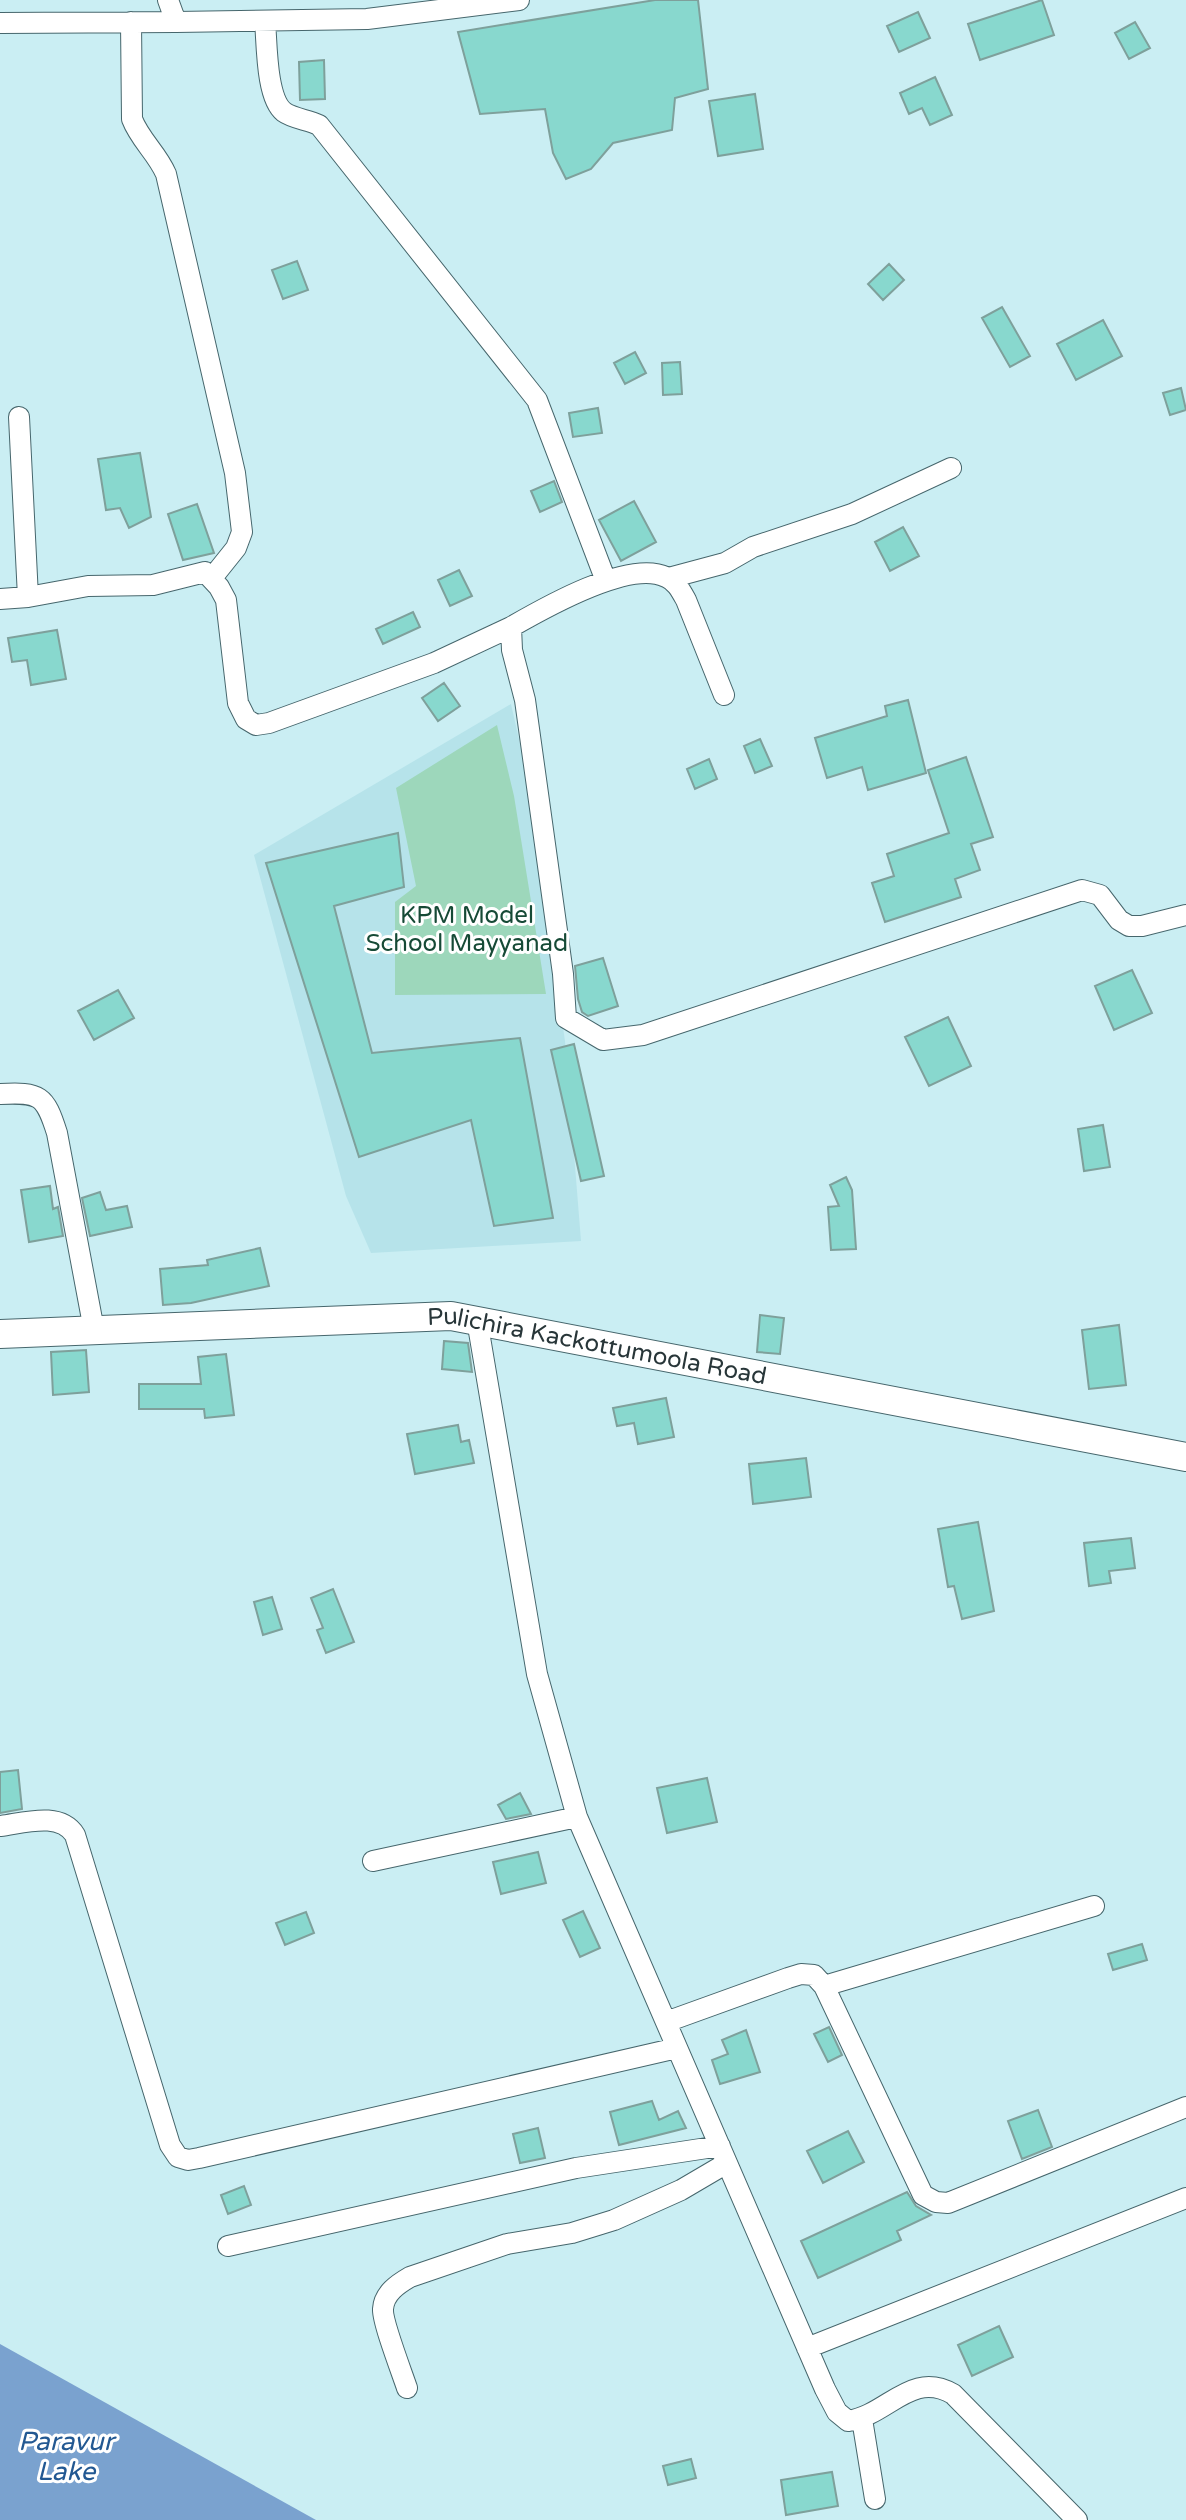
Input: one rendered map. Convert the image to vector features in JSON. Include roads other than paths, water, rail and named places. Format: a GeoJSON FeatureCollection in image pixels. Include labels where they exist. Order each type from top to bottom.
{"type":"FeatureCollection","features":[{"type":"Feature","properties":{"kind":"main road","name":"Pulichira Kackottumoola Road"},"geometry":{"type":"LineString","coordinates":[[0,1334],[451,1316],[1186,1457]]}},
{"type":"Feature","properties":{"kind":"street"},"geometry":{"type":"LineString","coordinates":[[168,0],[176,22]]}},
{"type":"Feature","properties":{"kind":"street"},"geometry":{"type":"LineString","coordinates":[[0,23],[367,19],[519,0]]}},
{"type":"Feature","properties":{"kind":"street"},"geometry":{"type":"LineString","coordinates":[[265,21],[276,103],[285,113],[319,125],[537,400],[606,581]]}},
{"type":"Feature","properties":{"kind":"street"},"geometry":{"type":"LineString","coordinates":[[131,22],[132,119],[166,174],[235,473],[242,532],[236,548],[212,578]]}},
{"type":"Feature","properties":{"kind":"street"},"geometry":{"type":"LineString","coordinates":[[19,417],[28,597]]}},
{"type":"Feature","properties":{"kind":"street"},"geometry":{"type":"LineString","coordinates":[[0,599],[88,586],[153,585],[205,572],[226,600],[238,703],[246,719],[256,725],[434,663],[552,604],[606,581],[636,573],[669,578],[725,563],[753,547],[852,514],[951,468]]}},
{"type":"Feature","properties":{"kind":"street"},"geometry":{"type":"LineString","coordinates":[[669,578],[686,600],[724,695]]}},
{"type":"Feature","properties":{"kind":"street"},"geometry":{"type":"LineString","coordinates":[[511,627],[512,650],[527,715],[563,974],[566,1018],[603,1040],[643,1035],[1082,890],[1100,895],[1119,920],[1129,926],[1142,926],[1186,915]]}},
{"type":"Feature","properties":{"kind":"street"},"geometry":{"type":"LineString","coordinates":[[0,1094],[22,1093],[40,1097],[50,1111],[57,1133],[94,1330]]}},
{"type":"Feature","properties":{"kind":"street"},"geometry":{"type":"LineString","coordinates":[[477,1320],[537,1674],[577,1817],[837,2412],[848,2421],[862,2419],[914,2389],[941,2387],[953,2394],[1077,2520]]}},
{"type":"Feature","properties":{"kind":"street"},"geometry":{"type":"LineString","coordinates":[[373,1861],[577,1817]]}},
{"type":"Feature","properties":{"kind":"street"},"geometry":{"type":"LineString","coordinates":[[0,1826],[59,1822],[70,1827],[75,1835],[170,2145],[178,2157],[188,2160],[677,2048]]}},
{"type":"Feature","properties":{"kind":"street"},"geometry":{"type":"LineString","coordinates":[[824,1986],[1094,1906]]}},
{"type":"Feature","properties":{"kind":"street"},"geometry":{"type":"LineString","coordinates":[[666,2022],[801,1974],[814,1975],[824,1986],[923,2195],[936,2202],[948,2203],[1186,2107]]}},
{"type":"Feature","properties":{"kind":"street"},"geometry":{"type":"LineString","coordinates":[[228,2246],[576,2168],[723,2154]]}},
{"type":"Feature","properties":{"kind":"street"},"geometry":{"type":"LineString","coordinates":[[407,2388],[383,2310],[388,2293],[400,2283],[507,2244],[572,2233],[614,2220],[681,2190],[723,2154]]}},
{"type":"Feature","properties":{"kind":"street"},"geometry":{"type":"LineString","coordinates":[[807,2348],[1186,2198]]}},
{"type":"Feature","properties":{"kind":"street"},"geometry":{"type":"LineString","coordinates":[[862,2419],[875,2499]]}},
{"type":"Feature","properties":{"kind":"water","name":"Paravur Lake"},"geometry":{"type":"Polygon","coordinates":[[[0,2344],[316,2520],[0,2520],[0,2344]]]}},
{"type":"Feature","properties":{"kind":"park label","name":"KPM Model School Mayyanad"},"geometry":{"type":"Point","coordinates":[467,929]}}]}
